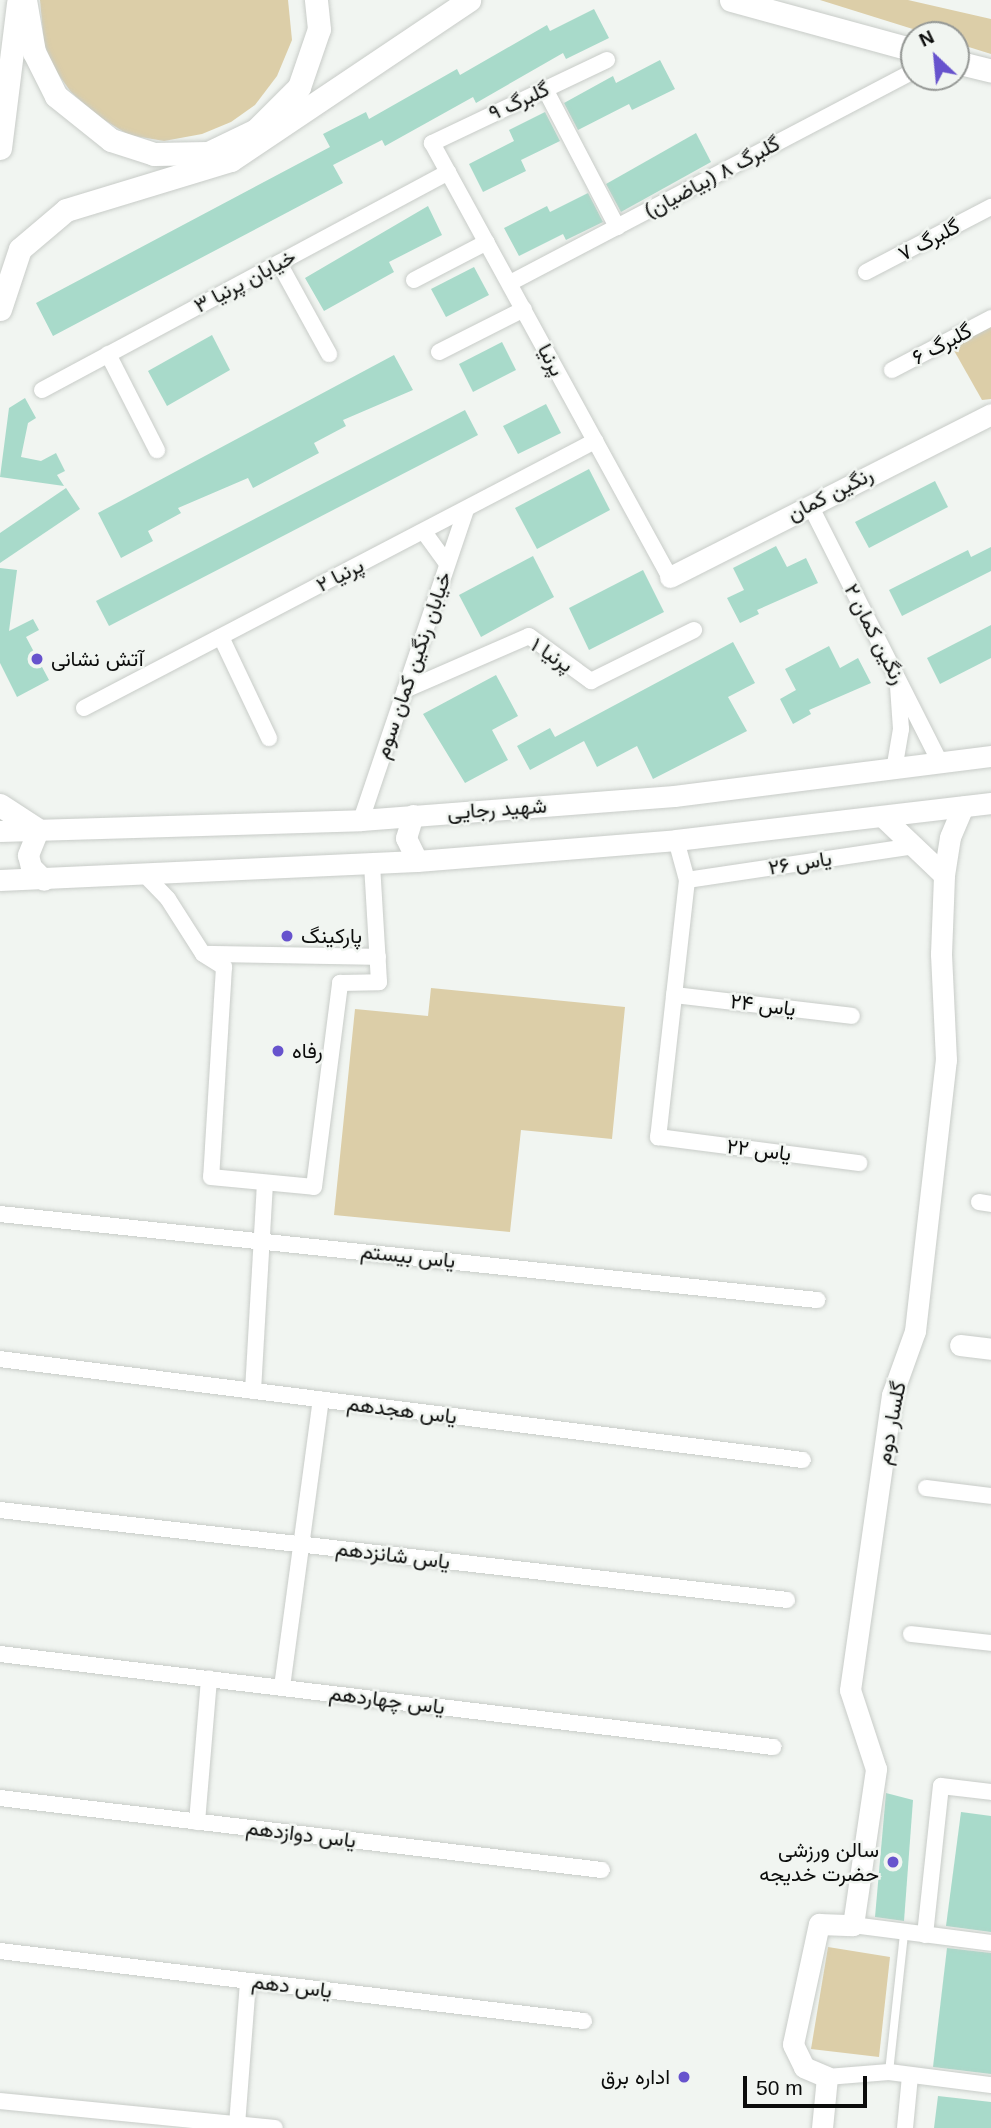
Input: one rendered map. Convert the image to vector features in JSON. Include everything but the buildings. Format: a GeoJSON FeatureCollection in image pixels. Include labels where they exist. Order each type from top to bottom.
{"type":"FeatureCollection","features":[{"type":"Feature","properties":{"kind":"main road"},"geometry":{"type":"LineString","coordinates":[[0,148],[18,0]]}},
{"type":"Feature","properties":{"kind":"main road"},"geometry":{"type":"LineString","coordinates":[[25,0],[34,52],[56,96],[111,140],[154,154],[208,153],[256,130],[299,87],[318,29],[316,0]]}},
{"type":"Feature","properties":{"kind":"main road"},"geometry":{"type":"LineString","coordinates":[[0,309],[20,249],[66,210],[231,160],[469,0]]}},
{"type":"Feature","properties":{"kind":"main road"},"geometry":{"type":"LineString","coordinates":[[731,0],[900,46]]}},
{"type":"Feature","properties":{"kind":"main road"},"geometry":{"type":"LineString","coordinates":[[970,66],[991,71]]}},
{"type":"Feature","properties":{"kind":"main road"},"geometry":{"type":"LineString","coordinates":[[0,805],[38,830]]}},
{"type":"Feature","properties":{"kind":"street","name":"گلبرگ ۹"},"geometry":{"type":"LineString","coordinates":[[432,143],[607,60]]}},
{"type":"Feature","properties":{"kind":"street","name":"گلبرگ ۸ (بیاضیان)"},"geometry":{"type":"LineString","coordinates":[[510,283],[900,78]]}},
{"type":"Feature","properties":{"kind":"street"},"geometry":{"type":"LineString","coordinates":[[545,89],[617,227]]}},
{"type":"Feature","properties":{"kind":"street","name":"پرنیا"},"geometry":{"type":"LineString","coordinates":[[432,143],[670,578]]}},
{"type":"Feature","properties":{"kind":"street","name":"خیابان پرنیا ۳"},"geometry":{"type":"LineString","coordinates":[[42,390],[448,172]]}},
{"type":"Feature","properties":{"kind":"street","name":"گلبرگ ۷"},"geometry":{"type":"LineString","coordinates":[[866,272],[991,207]]}},
{"type":"Feature","properties":{"kind":"street"},"geometry":{"type":"LineString","coordinates":[[414,280],[487,242]]}},
{"type":"Feature","properties":{"kind":"street"},"geometry":{"type":"LineString","coordinates":[[279,262],[328,354]]}},
{"type":"Feature","properties":{"kind":"street"},"geometry":{"type":"LineString","coordinates":[[439,352],[524,309]]}},
{"type":"Feature","properties":{"kind":"street","name":"گلبرگ ۶"},"geometry":{"type":"LineString","coordinates":[[892,370],[991,318]]}},
{"type":"Feature","properties":{"kind":"street"},"geometry":{"type":"LineString","coordinates":[[108,354],[157,450]]}},
{"type":"Feature","properties":{"kind":"street","name":"رنگین کمان"},"geometry":{"type":"LineString","coordinates":[[670,578],[991,414]]}},
{"type":"Feature","properties":{"kind":"street","name":"پرنیا ۲"},"geometry":{"type":"LineString","coordinates":[[84,708],[595,441]]}},
{"type":"Feature","properties":{"kind":"street","name":"رنگین کمان ۲"},"geometry":{"type":"LineString","coordinates":[[810,505],[941,764]]}},
{"type":"Feature","properties":{"kind":"street","name":"خیابان رنگین کمان سوم"},"geometry":{"type":"LineString","coordinates":[[361,820],[466,510]]}},
{"type":"Feature","properties":{"kind":"street"},"geometry":{"type":"LineString","coordinates":[[424,532],[447,564]]}},
{"type":"Feature","properties":{"kind":"street","name":"پرنیا ۱"},"geometry":{"type":"LineString","coordinates":[[405,690],[529,636],[591,681],[694,630]]}},
{"type":"Feature","properties":{"kind":"street"},"geometry":{"type":"LineString","coordinates":[[221,637],[269,738]]}},
{"type":"Feature","properties":{"kind":"street"},"geometry":{"type":"LineString","coordinates":[[894,770],[901,729],[897,677]]}},
{"type":"Feature","properties":{"kind":"street","name":"شهید رجایی"},"geometry":{"type":"LineString","coordinates":[[0,831],[361,820],[674,796],[991,756]]}},
{"type":"Feature","properties":{"kind":"street"},"geometry":{"type":"LineString","coordinates":[[0,880],[417,861],[676,840],[991,803]]}},
{"type":"Feature","properties":{"kind":"street","name":"گلسار دوم"},"geometry":{"type":"LineString","coordinates":[[853,1924],[876,1769],[850,1690],[892,1395],[916,1317],[946,1060],[941,954],[944,875],[950,836],[963,807]]}},
{"type":"Feature","properties":{"kind":"street"},"geometry":{"type":"LineString","coordinates":[[412,815],[406,838],[417,861]]}},
{"type":"Feature","properties":{"kind":"street"},"geometry":{"type":"LineString","coordinates":[[883,817],[944,875]]}},
{"type":"Feature","properties":{"kind":"street"},"geometry":{"type":"LineString","coordinates":[[38,830],[28,855],[31,867],[44,880]]}},
{"type":"Feature","properties":{"kind":"street"},"geometry":{"type":"LineString","coordinates":[[674,995],[687,880],[676,840]]}},
{"type":"Feature","properties":{"kind":"street","name":"یاس ۲۶"},"geometry":{"type":"LineString","coordinates":[[687,880],[914,846]]}},
{"type":"Feature","properties":{"kind":"street"},"geometry":{"type":"LineString","coordinates":[[145,874],[168,899],[202,954],[224,967],[226,982],[211,1177],[314,1187],[340,983],[379,982],[372,864]]}},
{"type":"Feature","properties":{"kind":"street"},"geometry":{"type":"LineString","coordinates":[[202,954],[377,957]]}},
{"type":"Feature","properties":{"kind":"street","name":"یاس ۲۴"},"geometry":{"type":"LineString","coordinates":[[674,995],[852,1016]]}},
{"type":"Feature","properties":{"kind":"street","name":"یاس ۲۲"},"geometry":{"type":"LineString","coordinates":[[674,995],[658,1137],[859,1163]]}},
{"type":"Feature","properties":{"kind":"street"},"geometry":{"type":"LineString","coordinates":[[253,1391],[265,1183]]}},
{"type":"Feature","properties":{"kind":"street","name":"یاس بیستم"},"geometry":{"type":"LineString","coordinates":[[0,1214],[817,1300]]}},
{"type":"Feature","properties":{"kind":"street"},"geometry":{"type":"LineString","coordinates":[[960,1345],[991,1349]]}},
{"type":"Feature","properties":{"kind":"street","name":"یاس هجدهم"},"geometry":{"type":"LineString","coordinates":[[0,1359],[803,1460]]}},
{"type":"Feature","properties":{"kind":"street"},"geometry":{"type":"LineString","coordinates":[[282,1687],[321,1400]]}},
{"type":"Feature","properties":{"kind":"street"},"geometry":{"type":"LineString","coordinates":[[926,1488],[991,1496]]}},
{"type":"Feature","properties":{"kind":"street","name":"یاس شانزدهم"},"geometry":{"type":"LineString","coordinates":[[0,1510],[787,1600]]}},
{"type":"Feature","properties":{"kind":"street"},"geometry":{"type":"LineString","coordinates":[[911,1634],[991,1643]]}},
{"type":"Feature","properties":{"kind":"street","name":"یاس چهاردهم"},"geometry":{"type":"LineString","coordinates":[[0,1654],[773,1747]]}},
{"type":"Feature","properties":{"kind":"street"},"geometry":{"type":"LineString","coordinates":[[197,1822],[209,1678]]}},
{"type":"Feature","properties":{"kind":"street"},"geometry":{"type":"LineString","coordinates":[[925,1936],[941,1786],[991,1792]]}},
{"type":"Feature","properties":{"kind":"street","name":"یاس دوازدهم"},"geometry":{"type":"LineString","coordinates":[[0,1798],[603,1870]]}},
{"type":"Feature","properties":{"kind":"street"},"geometry":{"type":"LineString","coordinates":[[991,1943],[853,1924],[819,1924],[793,2044],[804,2067],[827,2077],[889,2072],[991,2085]]}},
{"type":"Feature","properties":{"kind":"street","name":"یاس دهم"},"geometry":{"type":"LineString","coordinates":[[0,1951],[584,2021]]}},
{"type":"Feature","properties":{"kind":"street"},"geometry":{"type":"LineString","coordinates":[[237,2125],[248,1981]]}},
{"type":"Feature","properties":{"kind":"street"},"geometry":{"type":"LineString","coordinates":[[905,2128],[910,2076]]}},
{"type":"Feature","properties":{"kind":"street"},"geometry":{"type":"LineString","coordinates":[[822,2128],[827,2077]]}},
{"type":"Feature","properties":{"kind":"street"},"geometry":{"type":"LineString","coordinates":[[0,2101],[158,2122],[275,2128]]}},
{"type":"Feature","properties":{"kind":"lane"},"geometry":{"type":"LineString","coordinates":[[889,2072],[904,1933]]}},
{"type":"Feature","properties":{"kind":"shaded area"},"geometry":{"type":"Polygon","coordinates":[[[40,0],[288,0],[292,40],[277,76],[255,105],[231,122],[202,134],[164,141],[129,135],[98,116],[71,92],[53,67],[44,43],[40,0]]]}},
{"type":"Feature","properties":{"kind":"shaded area"},"geometry":{"type":"Polygon","coordinates":[[[820,0],[908,0],[991,19],[991,54],[970,47],[970,21],[900,21],[900,25],[820,0]]]}},
{"type":"Feature","properties":{"kind":"shaded area"},"geometry":{"type":"Polygon","coordinates":[[[991,326],[991,399],[982,400],[952,347],[991,326]]]}},
{"type":"Feature","properties":{"kind":"shaded area"},"geometry":{"type":"Polygon","coordinates":[[[431,988],[625,1007],[612,1139],[521,1130],[510,1232],[334,1215],[355,1009],[428,1016],[431,988]]]}},
{"type":"Feature","properties":{"kind":"shaded area"},"geometry":{"type":"Polygon","coordinates":[[[828,1947],[890,1957],[879,2057],[811,2049],[828,1947]]]}},
{"type":"Feature","properties":{"kind":"place","name":"آتش نشانی"},"geometry":{"type":"Point","coordinates":[37,659]}},
{"type":"Feature","properties":{"kind":"place","name":"پارکینگ"},"geometry":{"type":"Point","coordinates":[287,936]}},
{"type":"Feature","properties":{"kind":"place","name":"رفاه"},"geometry":{"type":"Point","coordinates":[278,1051]}},
{"type":"Feature","properties":{"kind":"place","name":"سالن ورزشی حضرت خدیجه"},"geometry":{"type":"Point","coordinates":[893,1862]}},
{"type":"Feature","properties":{"kind":"place","name":"اداره برق"},"geometry":{"type":"Point","coordinates":[684,2077]}}]}
